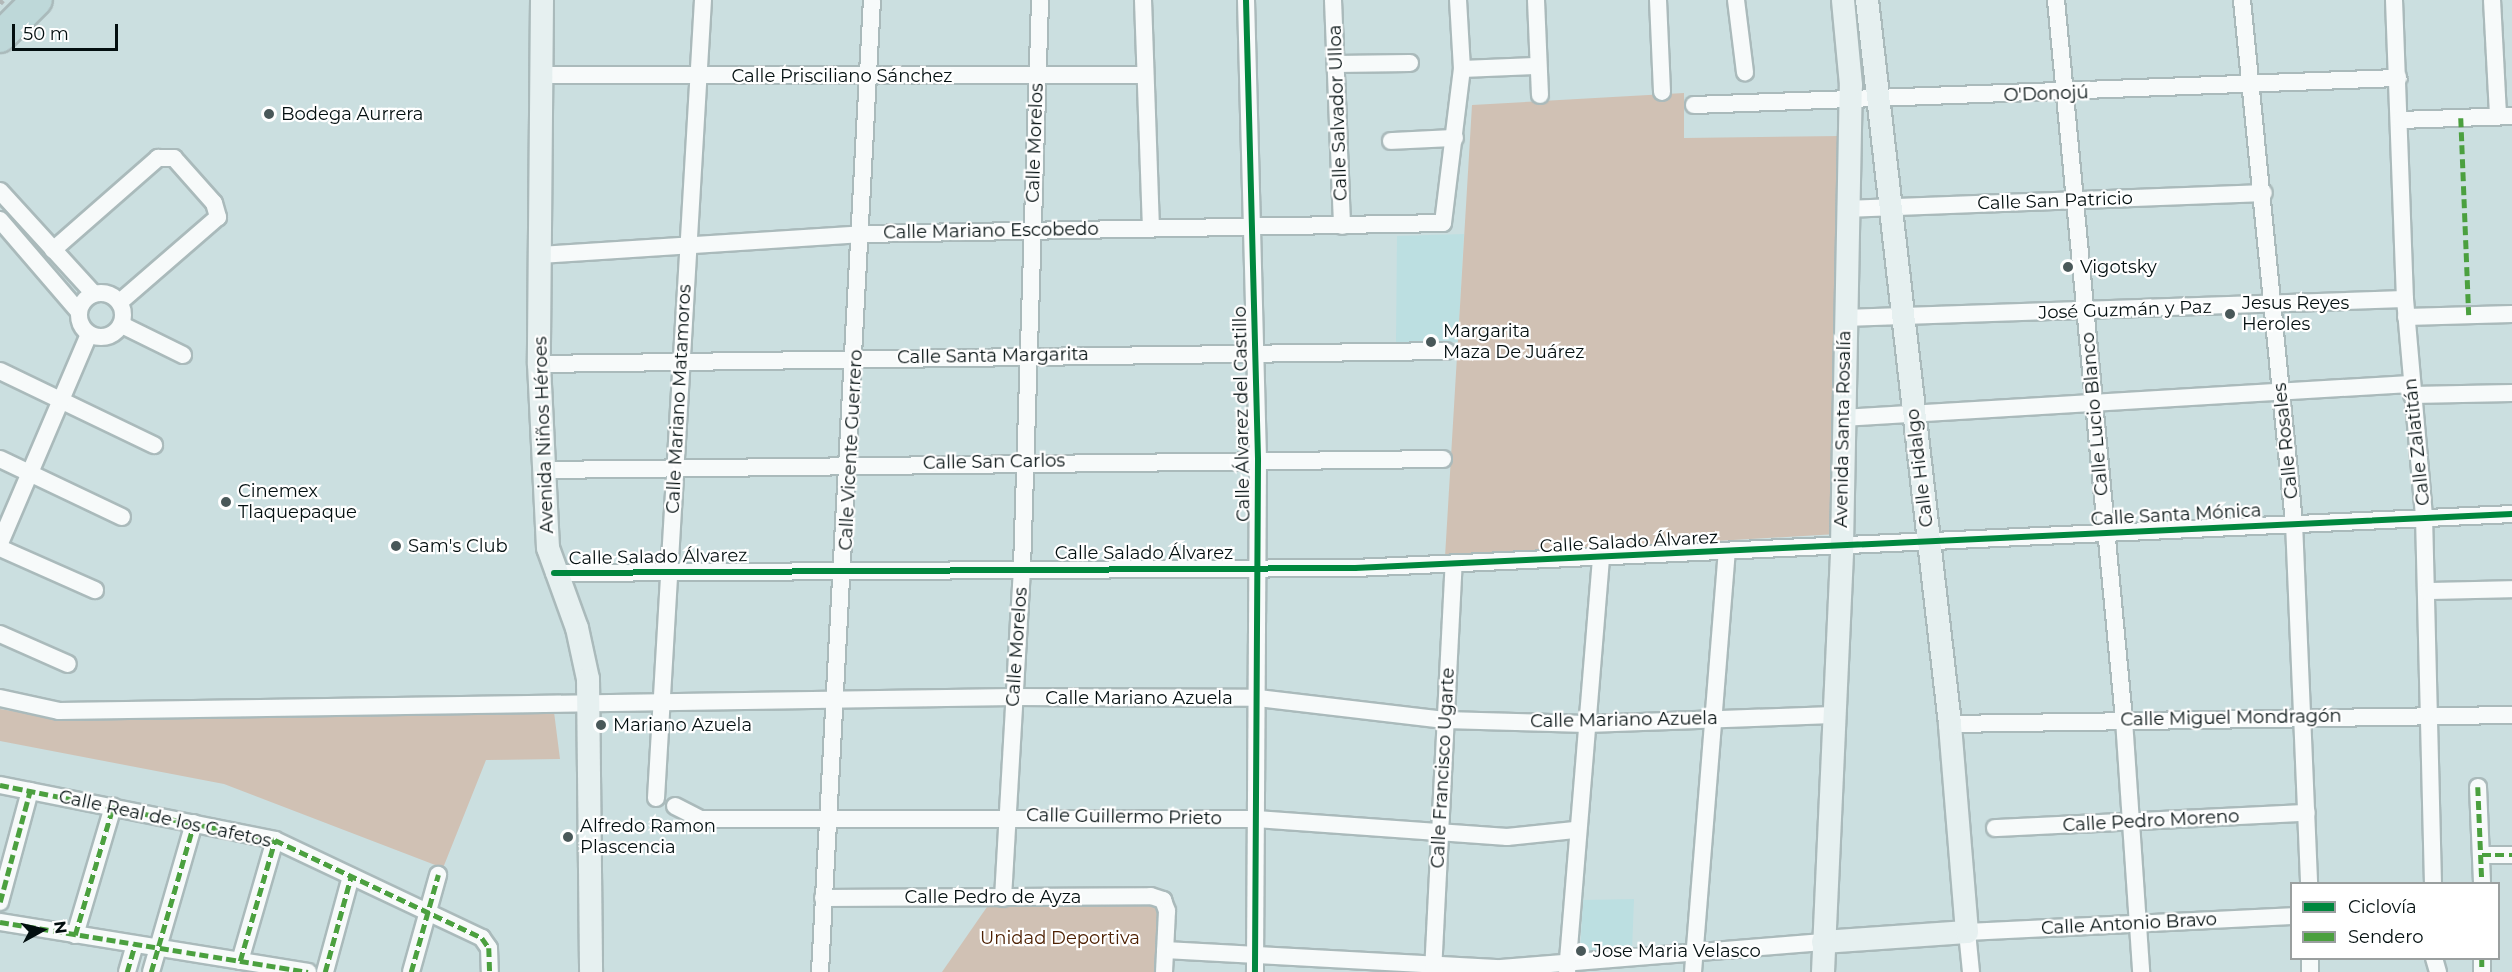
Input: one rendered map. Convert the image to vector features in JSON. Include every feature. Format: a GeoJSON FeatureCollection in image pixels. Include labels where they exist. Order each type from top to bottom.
{"type":"FeatureCollection","features":[{"type":"Feature","properties":{"kind":"highway"},"geometry":{"type":"LineString","coordinates":[[0,37],[37,0]]}},
{"type":"Feature","properties":{"kind":"street","name":"Avenida Niños Héroes"},"geometry":{"type":"LineString","coordinates":[[542,0],[539,75],[539,364],[544,470],[554,573],[585,652],[588,700],[591,972]]}},
{"type":"Feature","properties":{"kind":"street","name":"Calle Mariano Matamoros"},"geometry":{"type":"LineString","coordinates":[[656,798],[660,699],[703,0]]}},
{"type":"Feature","properties":{"kind":"street","name":"Calle Vicente Guerrero"},"geometry":{"type":"LineString","coordinates":[[820,972],[851,463],[872,0]]}},
{"type":"Feature","properties":{"kind":"street","name":"Calle Morelos"},"geometry":{"type":"LineString","coordinates":[[1003,897],[1022,568],[1040,0]]}},
{"type":"Feature","properties":{"kind":"street"},"geometry":{"type":"LineString","coordinates":[[1143,0],[1151,228]]}},
{"type":"Feature","properties":{"kind":"street","name":"Calle Álvarez del Castillo"},"geometry":{"type":"LineString","coordinates":[[1246,0],[1254,227],[1258,460],[1255,972]]}},
{"type":"Feature","properties":{"kind":"street","name":"Calle Salvador Ulloa"},"geometry":{"type":"LineString","coordinates":[[1333,0],[1342,226]]}},
{"type":"Feature","properties":{"kind":"street"},"geometry":{"type":"LineString","coordinates":[[1391,141],[1455,138],[1462,69],[1458,0]]}},
{"type":"Feature","properties":{"kind":"street"},"geometry":{"type":"LineString","coordinates":[[1536,0],[1535,66],[1540,95]]}},
{"type":"Feature","properties":{"kind":"street"},"geometry":{"type":"LineString","coordinates":[[1658,0],[1662,92]]}},
{"type":"Feature","properties":{"kind":"street"},"geometry":{"type":"LineString","coordinates":[[1736,0],[1745,72]]}},
{"type":"Feature","properties":{"kind":"street"},"geometry":{"type":"LineString","coordinates":[[1843,0],[1850,102]]}},
{"type":"Feature","properties":{"kind":"street","name":"Calle Hidalgo"},"geometry":{"type":"LineString","coordinates":[[1867,0],[1950,724],[1971,972]]}},
{"type":"Feature","properties":{"kind":"street","name":"Calle Lucio Blanco"},"geometry":{"type":"LineString","coordinates":[[2056,0],[2124,720],[2141,972]]}},
{"type":"Feature","properties":{"kind":"street","name":"Calle Rosales"},"geometry":{"type":"LineString","coordinates":[[2242,0],[2264,193],[2280,392],[2295,523],[2309,882]]}},
{"type":"Feature","properties":{"kind":"street","name":"Calle Zalatitán"},"geometry":{"type":"LineString","coordinates":[[2394,0],[2406,317],[2424,516],[2432,715],[2433,882]]}},
{"type":"Feature","properties":{"kind":"street"},"geometry":{"type":"LineString","coordinates":[[2400,120],[2505,116],[2492,0]]}},
{"type":"Feature","properties":{"kind":"street"},"geometry":{"type":"LineString","coordinates":[[1336,64],[1410,63]]}},
{"type":"Feature","properties":{"kind":"street"},"geometry":{"type":"LineString","coordinates":[[1462,69],[1535,66]]}},
{"type":"Feature","properties":{"kind":"street","name":"Calle Prisciliano Sánchez"},"geometry":{"type":"LineString","coordinates":[[539,75],[870,77],[1144,75]]}},
{"type":"Feature","properties":{"kind":"street","name":"O'Donojú"},"geometry":{"type":"LineString","coordinates":[[1694,105],[1878,101],[2398,78]]}},
{"type":"Feature","properties":{"kind":"street","name":"Avenida Santa Rosalía"},"geometry":{"type":"LineString","coordinates":[[1823,972],[1842,546],[1842,418],[1850,102]]}},
{"type":"Feature","properties":{"kind":"street","name":"Calle Mariano Escobedo"},"geometry":{"type":"LineString","coordinates":[[540,255],[862,234],[1443,223],[1455,138]]}},
{"type":"Feature","properties":{"kind":"street"},"geometry":{"type":"LineString","coordinates":[[53,250],[158,158],[174,158],[214,203],[218,217],[210,230],[120,302]]}},
{"type":"Feature","properties":{"kind":"street","name":"Calle San Patricio"},"geometry":{"type":"LineString","coordinates":[[1846,209],[2264,193]]}},
{"type":"Feature","properties":{"kind":"street"},"geometry":{"type":"LineString","coordinates":[[3,200],[94,294],[106,294],[120,302]]}},
{"type":"Feature","properties":{"kind":"street"},"geometry":{"type":"LineString","coordinates":[[0,220],[79,312],[89,334],[0,543]]}},
{"type":"Feature","properties":{"kind":"street"},"geometry":{"type":"LineString","coordinates":[[79,312],[94,294]]}},
{"type":"Feature","properties":{"kind":"street","name":"José Guzmán y Paz"},"geometry":{"type":"LineString","coordinates":[[1844,318],[2405,299]]}},
{"type":"Feature","properties":{"kind":"street"},"geometry":{"type":"LineString","coordinates":[[120,302],[122,325]]}},
{"type":"Feature","properties":{"kind":"street"},"geometry":{"type":"LineString","coordinates":[[2406,317],[2512,314]]}},
{"type":"Feature","properties":{"kind":"street"},"geometry":{"type":"LineString","coordinates":[[89,334],[107,336],[122,325]]}},
{"type":"Feature","properties":{"kind":"street"},"geometry":{"type":"LineString","coordinates":[[122,325],[183,355]]}},
{"type":"Feature","properties":{"kind":"street","name":"Calle Santa Margarita"},"geometry":{"type":"LineString","coordinates":[[539,364],[855,360],[1027,354],[1257,355],[1446,351]]}},
{"type":"Feature","properties":{"kind":"street"},"geometry":{"type":"LineString","coordinates":[[0,371],[154,445]]}},
{"type":"Feature","properties":{"kind":"street"},"geometry":{"type":"LineString","coordinates":[[1842,418],[2280,392],[2411,390],[2512,393]]}},
{"type":"Feature","properties":{"kind":"street"},"geometry":{"type":"LineString","coordinates":[[0,459],[122,517]]}},
{"type":"Feature","properties":{"kind":"street","name":"Calle San Carlos"},"geometry":{"type":"LineString","coordinates":[[544,470],[851,463],[1443,459]]}},
{"type":"Feature","properties":{"kind":"street","name":"Calle Santa Mónica"},"geometry":{"type":"LineString","coordinates":[[1842,546],[2424,516],[2512,514]]}},
{"type":"Feature","properties":{"kind":"street","name":"Calle Salado Álvarez"},"geometry":{"type":"LineString","coordinates":[[554,573],[1259,568],[1454,564],[1601,560],[1842,546]]}},
{"type":"Feature","properties":{"kind":"street"},"geometry":{"type":"LineString","coordinates":[[0,548],[95,590]]}},
{"type":"Feature","properties":{"kind":"street"},"geometry":{"type":"LineString","coordinates":[[1693,972],[1727,553]]}},
{"type":"Feature","properties":{"kind":"street"},"geometry":{"type":"LineString","coordinates":[[1567,968],[1575,830],[1601,560]]}},
{"type":"Feature","properties":{"kind":"street","name":"Calle Francisco Ugarte"},"geometry":{"type":"LineString","coordinates":[[1433,968],[1454,564]]}},
{"type":"Feature","properties":{"kind":"street"},"geometry":{"type":"LineString","coordinates":[[2427,591],[2512,589]]}},
{"type":"Feature","properties":{"kind":"street"},"geometry":{"type":"LineString","coordinates":[[0,634],[68,664]]}},
{"type":"Feature","properties":{"kind":"street","name":"Calle Mariano Azuela"},"geometry":{"type":"LineString","coordinates":[[0,698],[59,711],[588,700],[1014,697],[1258,698],[1445,720],[1587,724],[1833,715]]}},
{"type":"Feature","properties":{"kind":"street","name":"Calle Miguel Mondragón"},"geometry":{"type":"LineString","coordinates":[[1950,724],[2304,716],[2512,715]]}},
{"type":"Feature","properties":{"kind":"street","name":"Calle Real de los Cafetos"},"geometry":{"type":"LineString","coordinates":[[0,785],[275,840],[488,943],[490,972]]}},
{"type":"Feature","properties":{"kind":"street"},"geometry":{"type":"LineString","coordinates":[[2478,787],[2482,882]]}},
{"type":"Feature","properties":{"kind":"street"},"geometry":{"type":"LineString","coordinates":[[0,902],[30,791]]}},
{"type":"Feature","properties":{"kind":"street","name":"Calle Guillermo Prieto"},"geometry":{"type":"LineString","coordinates":[[675,806],[701,819],[1007,816],[1256,819],[1507,837],[1575,830]]}},
{"type":"Feature","properties":{"kind":"street"},"geometry":{"type":"LineString","coordinates":[[75,935],[112,807]]}},
{"type":"Feature","properties":{"kind":"street","name":"Calle Pedro Moreno"},"geometry":{"type":"LineString","coordinates":[[1995,828],[2307,813]]}},
{"type":"Feature","properties":{"kind":"street"},"geometry":{"type":"LineString","coordinates":[[151,972],[194,823]]}},
{"type":"Feature","properties":{"kind":"street"},"geometry":{"type":"LineString","coordinates":[[240,961],[275,840]]}},
{"type":"Feature","properties":{"kind":"street"},"geometry":{"type":"LineString","coordinates":[[2482,855],[2512,855]]}},
{"type":"Feature","properties":{"kind":"street"},"geometry":{"type":"LineString","coordinates":[[411,972],[438,874]]}},
{"type":"Feature","properties":{"kind":"street"},"geometry":{"type":"LineString","coordinates":[[325,972],[351,876]]}},
{"type":"Feature","properties":{"kind":"street","name":"Calle Pedro de Ayza"},"geometry":{"type":"LineString","coordinates":[[823,898],[1003,897],[1162,900],[1165,950]]}},
{"type":"Feature","properties":{"kind":"street","name":"Calle Antonio Bravo"},"geometry":{"type":"LineString","coordinates":[[1967,932],[2290,916]]}},
{"type":"Feature","properties":{"kind":"street"},"geometry":{"type":"LineString","coordinates":[[0,922],[308,972]]}},
{"type":"Feature","properties":{"kind":"street"},"geometry":{"type":"LineString","coordinates":[[1164,972],[1165,950],[1255,953],[1433,968],[1567,968],[1695,953],[1967,932]]}},
{"type":"Feature","properties":{"kind":"street"},"geometry":{"type":"LineString","coordinates":[[127,972],[135,944]]}},
{"type":"Feature","properties":{"kind":"shaded area"},"geometry":{"type":"Polygon","coordinates":[[[1464,234],[1458,342],[1396,342],[1397,236],[1464,234]]]}},
{"type":"Feature","properties":{"kind":"shaded area"},"geometry":{"type":"Polygon","coordinates":[[[1634,899],[1632,951],[1580,954],[1583,900],[1634,899]]]}},
{"type":"Feature","properties":{"kind":"green space"},"geometry":{"type":"Polygon","coordinates":[[[1684,93],[1684,138],[1840,136],[1837,534],[1445,557],[1472,105],[1684,93]]]}},
{"type":"Feature","properties":{"kind":"green space"},"geometry":{"type":"Polygon","coordinates":[[[0,709],[60,719],[554,712],[560,759],[486,760],[443,868],[224,784],[0,741],[0,709]]]}},
{"type":"Feature","properties":{"kind":"green space","name":"Unidad Deportiva"},"geometry":{"type":"Polygon","coordinates":[[[1160,902],[1160,972],[942,972],[989,904],[1160,902]]]}},
{"type":"Feature","properties":{"kind":"railway"},"geometry":{"type":"LineString","coordinates":[[0,3],[3,0]]}},
{"type":"Feature","properties":{"kind":"marked path"},"geometry":{"type":"LineString","coordinates":[[2461,118],[2469,315]]}},
{"type":"Feature","properties":{"kind":"marked path"},"geometry":{"type":"LineString","coordinates":[[0,785],[275,840],[482,938],[489,948],[490,972]]}},
{"type":"Feature","properties":{"kind":"marked path"},"geometry":{"type":"LineString","coordinates":[[2478,787],[2482,882]]}},
{"type":"Feature","properties":{"kind":"marked path"},"geometry":{"type":"LineString","coordinates":[[0,902],[30,791]]}},
{"type":"Feature","properties":{"kind":"marked path"},"geometry":{"type":"LineString","coordinates":[[75,935],[113,807]]}},
{"type":"Feature","properties":{"kind":"marked path"},"geometry":{"type":"LineString","coordinates":[[151,972],[194,823]]}},
{"type":"Feature","properties":{"kind":"marked path"},"geometry":{"type":"LineString","coordinates":[[240,961],[275,840]]}},
{"type":"Feature","properties":{"kind":"marked path"},"geometry":{"type":"LineString","coordinates":[[2482,855],[2512,855]]}},
{"type":"Feature","properties":{"kind":"marked path"},"geometry":{"type":"LineString","coordinates":[[411,972],[438,875]]}},
{"type":"Feature","properties":{"kind":"marked path"},"geometry":{"type":"LineString","coordinates":[[325,972],[351,876]]}},
{"type":"Feature","properties":{"kind":"marked path"},"geometry":{"type":"LineString","coordinates":[[0,922],[308,972]]}},
{"type":"Feature","properties":{"kind":"marked path"},"geometry":{"type":"LineString","coordinates":[[127,972],[135,944]]}},
{"type":"Feature","properties":{"kind":"marked path"},"geometry":{"type":"LineString","coordinates":[[2482,960],[2482,972]]}},
{"type":"Feature","properties":{"kind":"cycle path"},"geometry":{"type":"LineString","coordinates":[[1246,0],[1258,460],[1255,972]]}},
{"type":"Feature","properties":{"kind":"cycle path"},"geometry":{"type":"LineString","coordinates":[[554,573],[1355,568],[2512,514]]}},
{"type":"Feature","properties":{"kind":"place","name":"Bodega Aurrera"},"geometry":{"type":"Point","coordinates":[269,114]}},
{"type":"Feature","properties":{"kind":"place","name":"Vigotsky"},"geometry":{"type":"Point","coordinates":[2068,267]}},
{"type":"Feature","properties":{"kind":"place","name":"Jesus Reyes Heroles"},"geometry":{"type":"Point","coordinates":[2230,314]}},
{"type":"Feature","properties":{"kind":"place","name":"Margarita Maza De Juárez"},"geometry":{"type":"Point","coordinates":[1431,342]}},
{"type":"Feature","properties":{"kind":"place","name":"Cinemex Tlaquepaque"},"geometry":{"type":"Point","coordinates":[226,502]}},
{"type":"Feature","properties":{"kind":"place","name":"Sam's Club"},"geometry":{"type":"Point","coordinates":[396,546]}},
{"type":"Feature","properties":{"kind":"place","name":"Mariano Azuela"},"geometry":{"type":"Point","coordinates":[601,725]}},
{"type":"Feature","properties":{"kind":"place","name":"Alfredo Ramon Plascencia"},"geometry":{"type":"Point","coordinates":[568,837]}},
{"type":"Feature","properties":{"kind":"place","name":"Jose Maria Velasco"},"geometry":{"type":"Point","coordinates":[1581,951]}}]}
